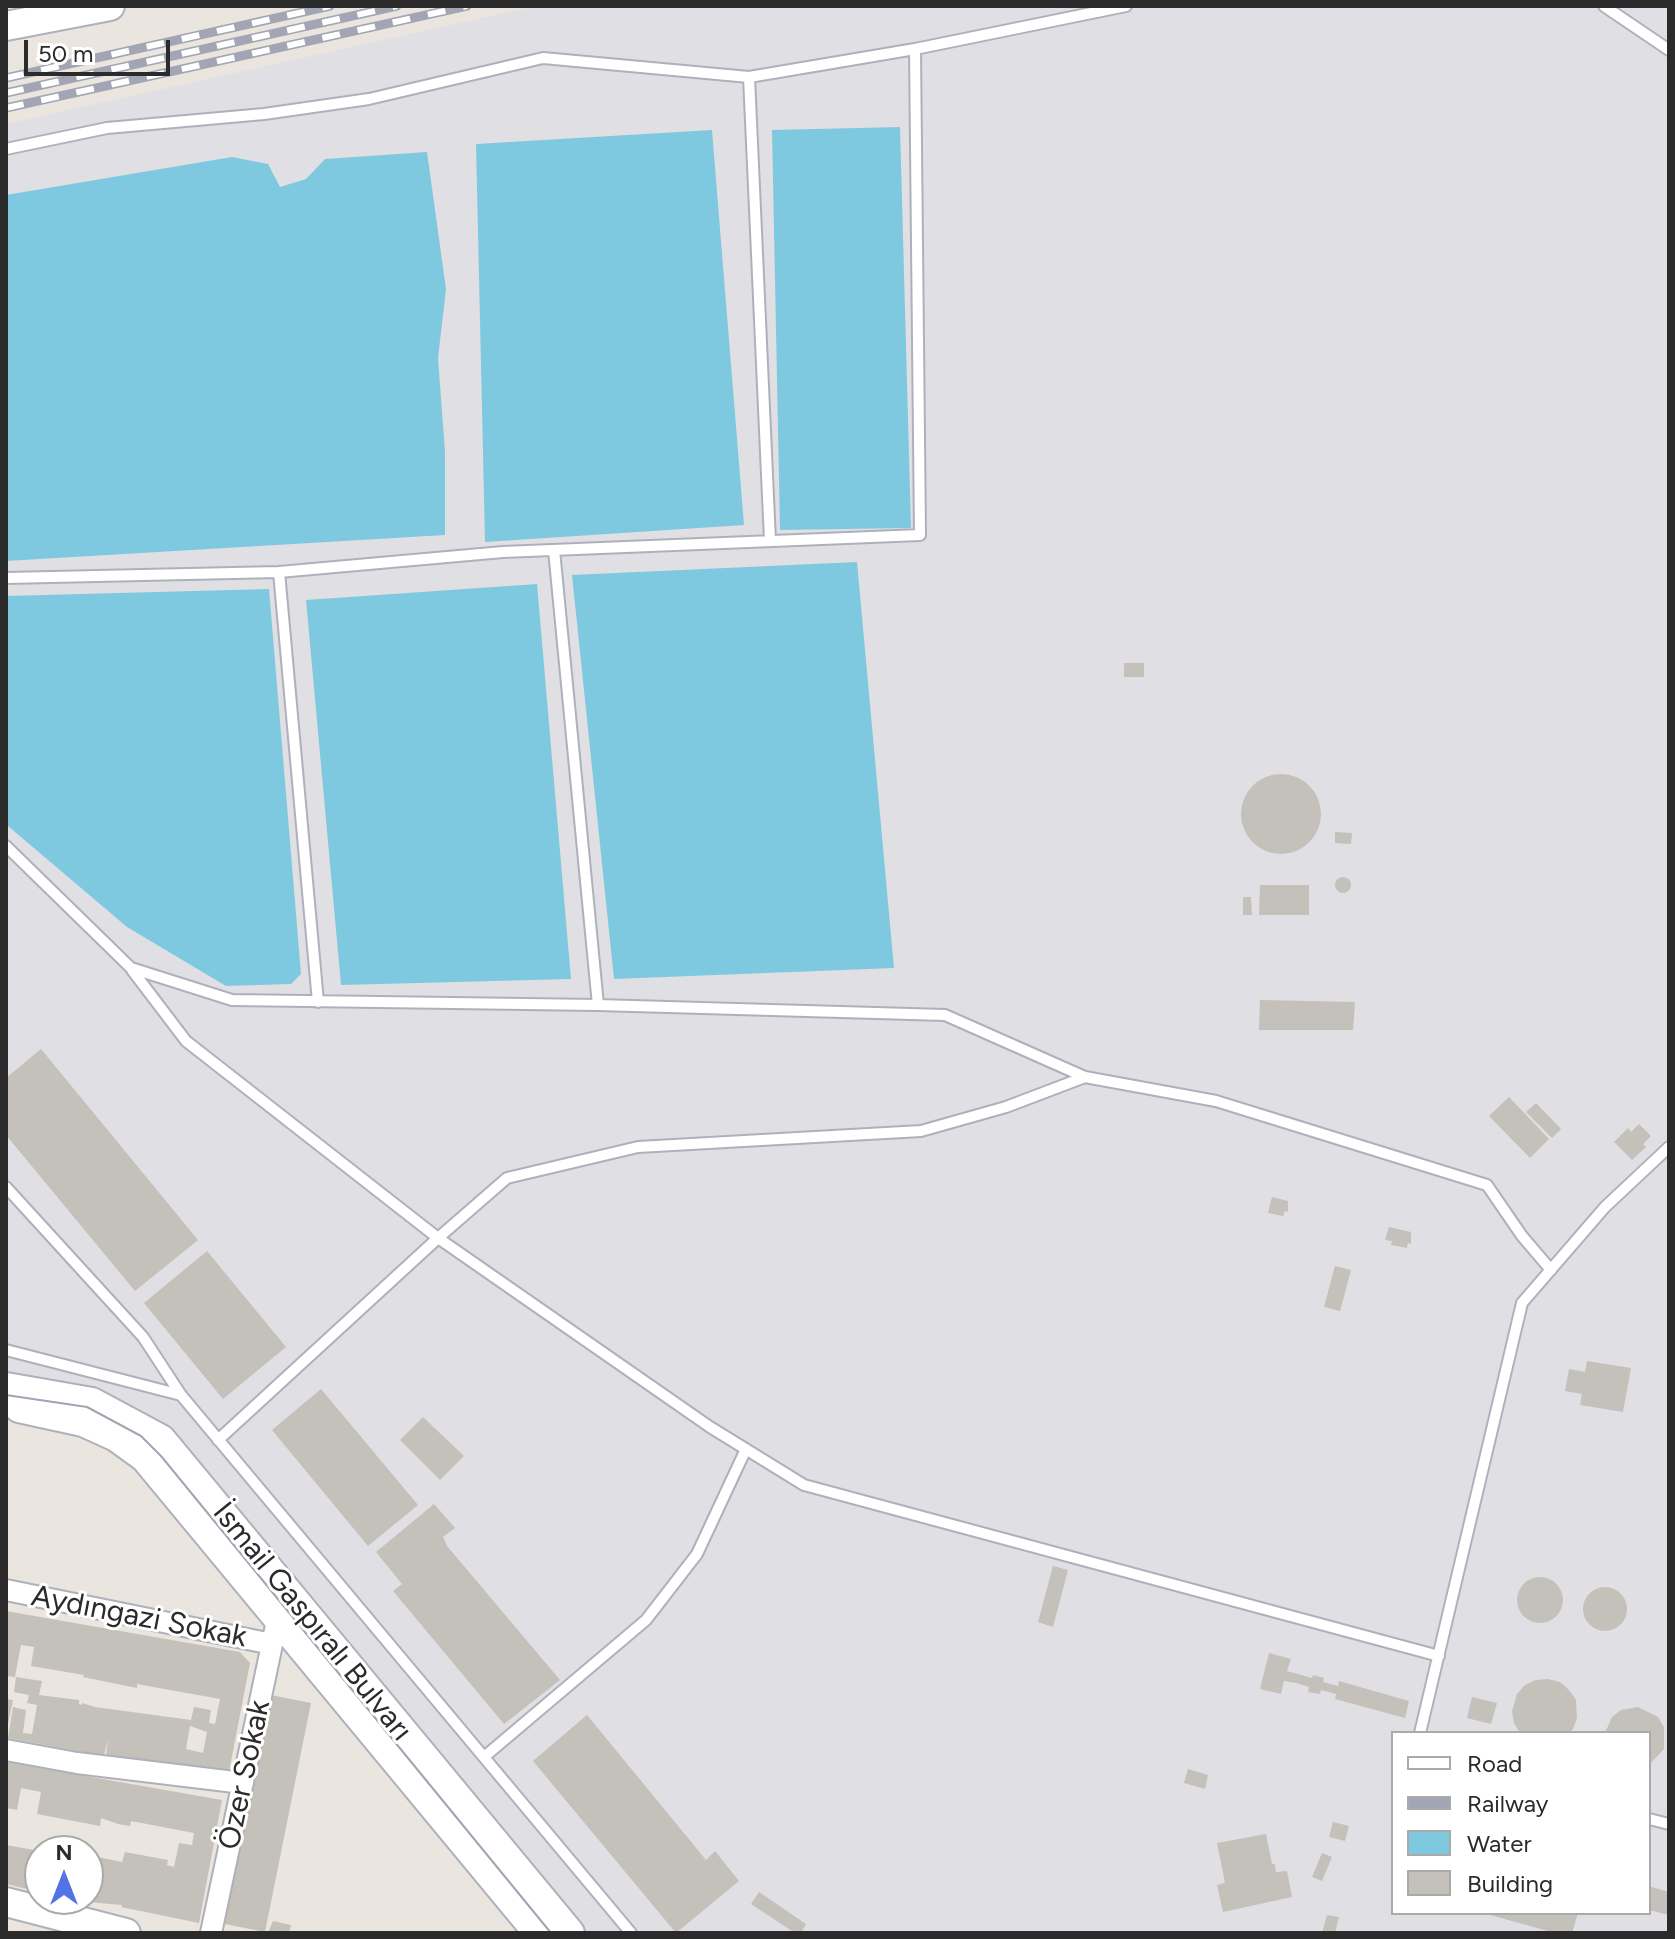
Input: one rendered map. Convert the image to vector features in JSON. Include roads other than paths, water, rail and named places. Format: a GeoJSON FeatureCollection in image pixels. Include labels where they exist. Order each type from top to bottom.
{"type":"FeatureCollection","features":[{"type":"Feature","properties":{"kind":"main road"},"geometry":{"type":"LineString","coordinates":[[6,26],[103,7]]}},
{"type":"Feature","properties":{"kind":"main road","name":"İsmail Gaspıralı Bulvarı"},"geometry":{"type":"LineString","coordinates":[[6,1387],[92,1402],[161,1439],[570,1933]]}},
{"type":"Feature","properties":{"kind":"main road"},"geometry":{"type":"LineString","coordinates":[[6,1405],[83,1422],[116,1437],[145,1458],[538,1933]]}},
{"type":"Feature","properties":{"kind":"main road"},"geometry":{"type":"LineString","coordinates":[[6,1902],[126,1933]]}},
{"type":"Feature","properties":{"kind":"street","name":"Aydıngazi Sokak"},"geometry":{"type":"LineString","coordinates":[[6,1590],[272,1644]]}},
{"type":"Feature","properties":{"kind":"street","name":"Özer Sokak"},"geometry":{"type":"LineString","coordinates":[[211,1933],[278,1616]]}},
{"type":"Feature","properties":{"kind":"street"},"geometry":{"type":"LineString","coordinates":[[6,1750],[77,1763],[243,1783]]}},
{"type":"Feature","properties":{"kind":"lane"},"geometry":{"type":"LineString","coordinates":[[6,149],[107,128],[264,114],[369,99],[543,58],[749,77],[915,49],[1126,6]]}},
{"type":"Feature","properties":{"kind":"lane"},"geometry":{"type":"LineString","coordinates":[[1604,6],[1669,50]]}},
{"type":"Feature","properties":{"kind":"lane"},"geometry":{"type":"LineString","coordinates":[[6,578],[279,572],[503,552],[920,535],[915,49]]}},
{"type":"Feature","properties":{"kind":"lane"},"geometry":{"type":"LineString","coordinates":[[749,77],[770,541]]}},
{"type":"Feature","properties":{"kind":"lane"},"geometry":{"type":"LineString","coordinates":[[554,550],[598,1005]]}},
{"type":"Feature","properties":{"kind":"lane"},"geometry":{"type":"LineString","coordinates":[[279,572],[318,1002]]}},
{"type":"Feature","properties":{"kind":"lane"},"geometry":{"type":"LineString","coordinates":[[6,846],[131,968],[186,1041],[438,1238],[746,1449],[804,1485],[1439,1656]]}},
{"type":"Feature","properties":{"kind":"lane"},"geometry":{"type":"LineString","coordinates":[[131,968],[232,1000],[598,1005],[945,1015],[1085,1077],[1216,1101],[1487,1185],[1522,1236],[1551,1270]]}},
{"type":"Feature","properties":{"kind":"lane"},"geometry":{"type":"LineString","coordinates":[[218,1440],[507,1178],[638,1147],[921,1131],[1006,1107],[1085,1077]]}},
{"type":"Feature","properties":{"kind":"lane"},"geometry":{"type":"LineString","coordinates":[[1420,1731],[1522,1303],[1605,1207],[1669,1147]]}},
{"type":"Feature","properties":{"kind":"lane"},"geometry":{"type":"LineString","coordinates":[[6,1187],[143,1337],[181,1395],[631,1933]]}},
{"type":"Feature","properties":{"kind":"lane"},"geometry":{"type":"LineString","coordinates":[[6,1350],[181,1395]]}},
{"type":"Feature","properties":{"kind":"lane"},"geometry":{"type":"LineString","coordinates":[[484,1757],[646,1620],[697,1554],[746,1449]]}},
{"type":"Feature","properties":{"kind":"water"},"geometry":{"type":"Polygon","coordinates":[[[900,127],[911,528],[780,530],[772,130],[900,127]]]}},
{"type":"Feature","properties":{"kind":"water"},"geometry":{"type":"Polygon","coordinates":[[[712,130],[744,525],[485,542],[476,144],[712,130]]]}},
{"type":"Feature","properties":{"kind":"water"},"geometry":{"type":"Polygon","coordinates":[[[427,152],[446,289],[438,358],[445,452],[445,535],[6,561],[6,195],[232,157],[268,164],[280,187],[306,179],[325,159],[427,152]]]}},
{"type":"Feature","properties":{"kind":"water"},"geometry":{"type":"Polygon","coordinates":[[[857,562],[894,968],[614,979],[572,575],[857,562]]]}},
{"type":"Feature","properties":{"kind":"water"},"geometry":{"type":"Polygon","coordinates":[[[537,584],[571,979],[341,985],[306,600],[537,584]]]}},
{"type":"Feature","properties":{"kind":"water"},"geometry":{"type":"Polygon","coordinates":[[[269,589],[301,974],[291,984],[226,986],[127,927],[8,826],[6,596],[269,589]]]}},
{"type":"Feature","properties":{"kind":"tram line"},"geometry":{"type":"LineString","coordinates":[[6,1395],[87,1407],[141,1436],[161,1456],[551,1933]]}},
{"type":"Feature","properties":{"kind":"railway"},"geometry":{"type":"LineString","coordinates":[[6,78],[330,6]]}},
{"type":"Feature","properties":{"kind":"railway"},"geometry":{"type":"LineString","coordinates":[[6,93],[397,6]]}},
{"type":"Feature","properties":{"kind":"railway"},"geometry":{"type":"LineString","coordinates":[[6,108],[467,6]]}}]}
